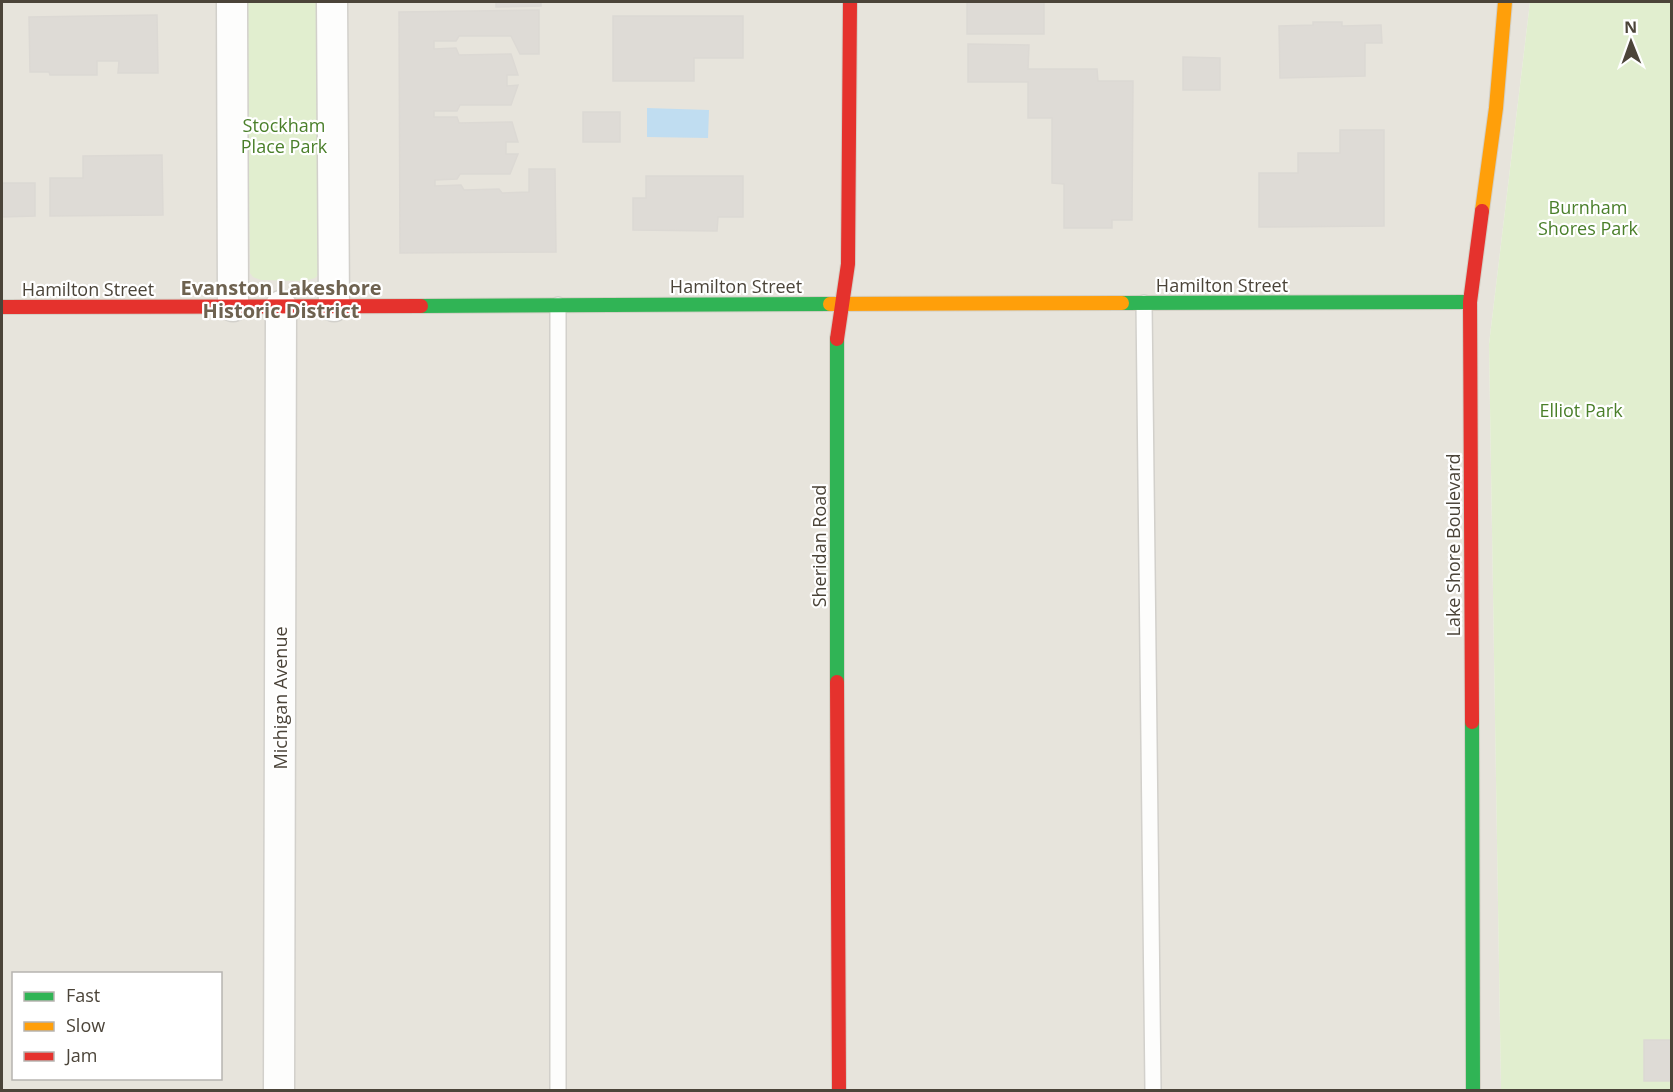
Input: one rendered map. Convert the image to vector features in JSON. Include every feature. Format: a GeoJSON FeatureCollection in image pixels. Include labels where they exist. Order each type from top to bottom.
{"type":"FeatureCollection","features":[{"type":"Feature","properties":{"kind":"street"},"geometry":{"type":"LineString","coordinates":[[232,2],[233,306]]}},
{"type":"Feature","properties":{"kind":"street"},"geometry":{"type":"LineString","coordinates":[[332,2],[334,306]]}},
{"type":"Feature","properties":{"kind":"street","name":"Sheridan Road"},"geometry":{"type":"LineString","coordinates":[[839,1090],[836,346],[848,264],[850,2]]}},
{"type":"Feature","properties":{"kind":"street","name":"Lake Shore Boulevard"},"geometry":{"type":"LineString","coordinates":[[1473,1090],[1470,302],[1496,108],[1505,2]]}},
{"type":"Feature","properties":{"kind":"street","name":"Hamilton Street"},"geometry":{"type":"LineString","coordinates":[[2,307],[1470,302]]}},
{"type":"Feature","properties":{"kind":"street","name":"Michigan Avenue"},"geometry":{"type":"LineString","coordinates":[[279,1090],[281,306]]}},
{"type":"Feature","properties":{"kind":"lane"},"geometry":{"type":"LineString","coordinates":[[1144,303],[1153,1090]]}},
{"type":"Feature","properties":{"kind":"lane"},"geometry":{"type":"LineString","coordinates":[[558,305],[558,1090]]}},
{"type":"Feature","properties":{"kind":"shaded area"},"geometry":{"type":"Polygon","coordinates":[[[2,2],[1530,2],[1489,344],[1501,1090],[2,1090],[2,2]]]}},
{"type":"Feature","properties":{"kind":"green space","name":"Stockham Place Park"},"geometry":{"type":"Polygon","coordinates":[[[247,2],[319,2],[320,268],[315,278],[304,281],[261,280],[250,273],[247,2]]]}},
{"type":"Feature","properties":{"kind":"green space","name":"Elliot Park"},"geometry":{"type":"Polygon","coordinates":[[[1530,2],[1671,2],[1671,1090],[1501,1090],[1489,344],[1530,2]]]}},
{"type":"Feature","properties":{"kind":"water"},"geometry":{"type":"Polygon","coordinates":[[[647,108],[709,110],[708,138],[647,137],[647,108]]]}},
{"type":"Feature","properties":{"kind":"building"},"geometry":{"type":"Polygon","coordinates":[[[496,2],[541,2],[541,6],[496,7],[496,2]]]}},
{"type":"Feature","properties":{"kind":"building"},"geometry":{"type":"Polygon","coordinates":[[[967,2],[1044,2],[1044,34],[967,34],[967,2]]]}},
{"type":"Feature","properties":{"kind":"building"},"geometry":{"type":"Polygon","coordinates":[[[539,10],[539,54],[520,54],[511,36],[459,36],[456,41],[434,41],[434,49],[456,48],[459,55],[511,54],[518,75],[507,75],[507,86],[518,85],[511,105],[460,105],[457,111],[434,111],[434,117],[457,117],[459,123],[512,122],[518,142],[506,142],[506,154],[518,154],[510,174],[460,174],[457,179],[435,180],[435,186],[461,185],[464,190],[499,189],[502,193],[529,192],[529,169],[555,169],[556,252],[400,253],[399,12],[539,10]]]}},
{"type":"Feature","properties":{"kind":"building"},"geometry":{"type":"Polygon","coordinates":[[[157,15],[158,73],[118,73],[119,61],[97,61],[97,75],[50,75],[49,72],[30,72],[29,17],[157,15]]]}},
{"type":"Feature","properties":{"kind":"building"},"geometry":{"type":"Polygon","coordinates":[[[613,16],[743,16],[743,58],[694,58],[694,81],[613,81],[613,16]]]}},
{"type":"Feature","properties":{"kind":"building"},"geometry":{"type":"Polygon","coordinates":[[[1313,22],[1342,22],[1342,26],[1381,25],[1382,43],[1365,43],[1365,76],[1280,78],[1279,26],[1313,25],[1313,22]]]}},
{"type":"Feature","properties":{"kind":"building"},"geometry":{"type":"Polygon","coordinates":[[[968,44],[1029,45],[1028,69],[1097,69],[1098,81],[1133,81],[1132,220],[1112,220],[1112,228],[1064,228],[1064,184],[1052,183],[1052,118],[1028,118],[1028,82],[968,82],[968,44]]]}},
{"type":"Feature","properties":{"kind":"building"},"geometry":{"type":"Polygon","coordinates":[[[1183,57],[1220,58],[1220,90],[1183,90],[1183,57]]]}},
{"type":"Feature","properties":{"kind":"building"},"geometry":{"type":"Polygon","coordinates":[[[583,112],[620,112],[620,142],[583,142],[583,112]]]}},
{"type":"Feature","properties":{"kind":"building"},"geometry":{"type":"Polygon","coordinates":[[[1340,130],[1384,130],[1384,226],[1259,227],[1259,173],[1298,173],[1298,153],[1340,153],[1340,130]]]}},
{"type":"Feature","properties":{"kind":"building"},"geometry":{"type":"Polygon","coordinates":[[[162,155],[163,215],[50,216],[50,178],[83,178],[83,156],[162,155]]]}},
{"type":"Feature","properties":{"kind":"building"},"geometry":{"type":"Polygon","coordinates":[[[646,176],[743,176],[743,217],[718,217],[717,231],[633,230],[633,198],[646,198],[646,176]]]}},
{"type":"Feature","properties":{"kind":"building"},"geometry":{"type":"Polygon","coordinates":[[[2,183],[35,183],[35,216],[2,217],[2,183]]]}},
{"type":"Feature","properties":{"kind":"building"},"geometry":{"type":"Polygon","coordinates":[[[1644,1040],[1672,1040],[1672,1081],[1644,1081],[1644,1040]]]}},
{"type":"Feature","properties":{"kind":"traffic: fast"},"geometry":{"type":"LineString","coordinates":[[1122,303],[1470,302]]}},
{"type":"Feature","properties":{"kind":"traffic: fast"},"geometry":{"type":"LineString","coordinates":[[421,306],[830,304]]}},
{"type":"Feature","properties":{"kind":"traffic: fast"},"geometry":{"type":"LineString","coordinates":[[837,339],[837,682]]}},
{"type":"Feature","properties":{"kind":"traffic: fast"},"geometry":{"type":"LineString","coordinates":[[1472,722],[1473,1090]]}},
{"type":"Feature","properties":{"kind":"traffic: slow"},"geometry":{"type":"LineString","coordinates":[[1482,211],[1496,108],[1505,2]]}},
{"type":"Feature","properties":{"kind":"traffic: slow"},"geometry":{"type":"LineString","coordinates":[[830,304],[1122,303]]}},
{"type":"Feature","properties":{"kind":"traffic: jam"},"geometry":{"type":"LineString","coordinates":[[837,339],[848,264],[850,2]]}},
{"type":"Feature","properties":{"kind":"traffic: jam"},"geometry":{"type":"LineString","coordinates":[[1472,722],[1470,302],[1482,211]]}},
{"type":"Feature","properties":{"kind":"traffic: jam"},"geometry":{"type":"LineString","coordinates":[[2,307],[421,306]]}},
{"type":"Feature","properties":{"kind":"traffic: jam"},"geometry":{"type":"LineString","coordinates":[[837,682],[839,1090]]}},
{"type":"Feature","properties":{"kind":"district","name":"Evanston Lakeshore Historic District"},"geometry":{"type":"Point","coordinates":[281,298]}},
{"type":"Feature","properties":{"kind":"park label","name":"Burnham Shores Park"},"geometry":{"type":"Point","coordinates":[1588,217]}}]}
